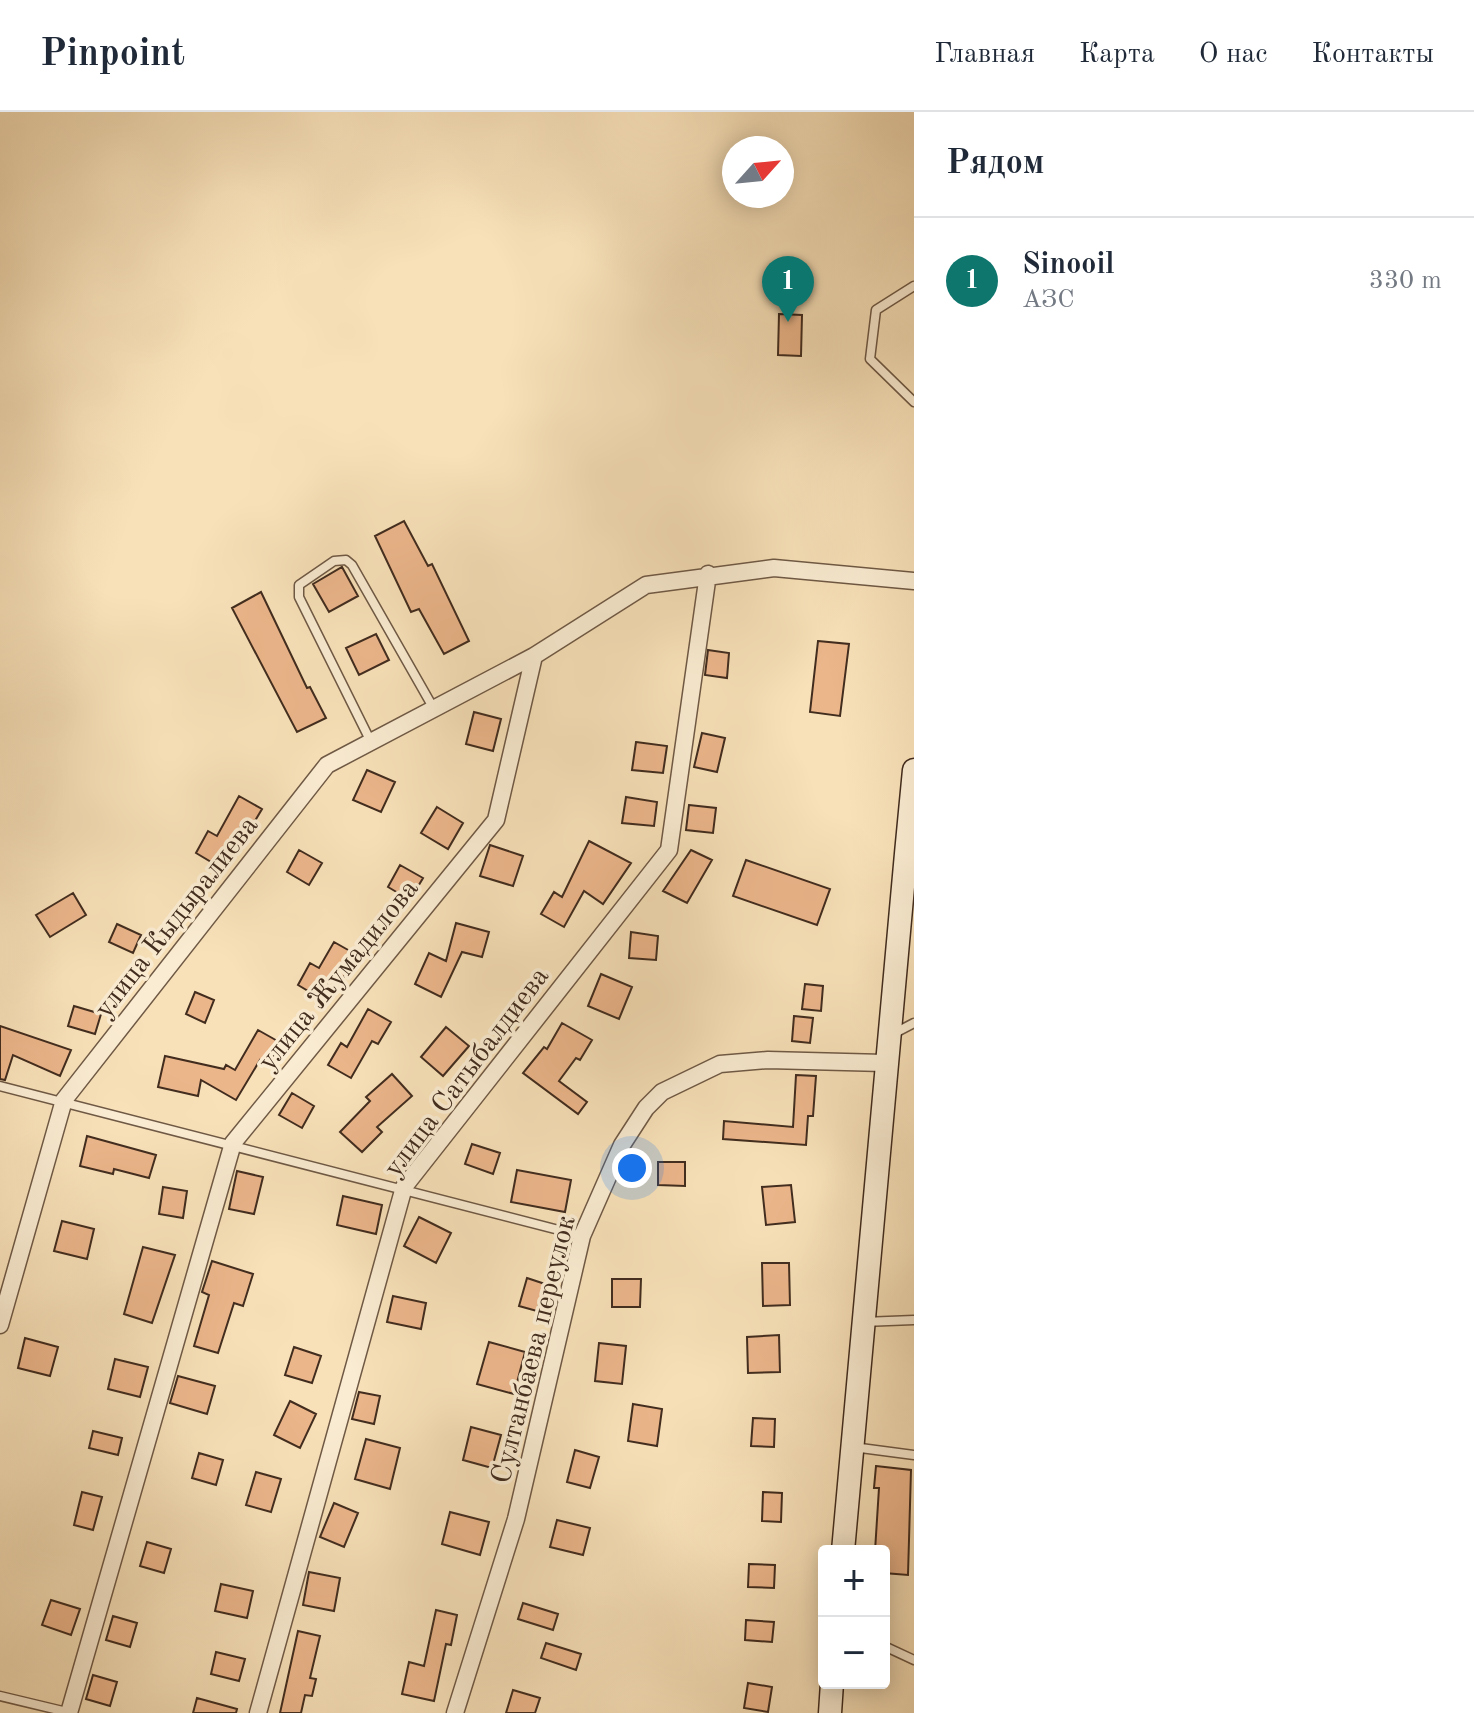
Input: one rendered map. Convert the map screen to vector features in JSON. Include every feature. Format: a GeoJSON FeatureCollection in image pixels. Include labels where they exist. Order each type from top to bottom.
{"type":"FeatureCollection","features":[{"type":"Feature","properties":{"kind":"main road"},"geometry":{"type":"LineString","coordinates":[[844,1545],[884,1063],[909,882],[914,770]]}},
{"type":"Feature","properties":{"kind":"main road"},"geometry":{"type":"LineString","coordinates":[[830,1713],[832,1689]]}},
{"type":"Feature","properties":{"kind":"street"},"geometry":{"type":"LineString","coordinates":[[534,656],[646,585],[708,574],[774,568],[914,581]]}},
{"type":"Feature","properties":{"kind":"street","name":"улица Сатыбалдиева"},"geometry":{"type":"LineString","coordinates":[[258,1713],[404,1187],[669,850],[708,574]]}},
{"type":"Feature","properties":{"kind":"street","name":"улица Кыдыралиева"},"geometry":{"type":"LineString","coordinates":[[0,1325],[64,1100],[327,765],[534,656]]}},
{"type":"Feature","properties":{"kind":"street","name":"улица Жумадилова"},"geometry":{"type":"LineString","coordinates":[[70,1713],[233,1143],[496,820],[534,656]]}},
{"type":"Feature","properties":{"kind":"street","name":"Султанбаева переулок"},"geometry":{"type":"LineString","coordinates":[[455,1713],[516,1519],[582,1236],[622,1145],[646,1108],[662,1092],[720,1064],[768,1060],[884,1063]]}},
{"type":"Feature","properties":{"kind":"lane"},"geometry":{"type":"LineString","coordinates":[[914,286],[876,310],[870,359],[914,402]]}},
{"type":"Feature","properties":{"kind":"lane"},"geometry":{"type":"LineString","coordinates":[[371,742],[299,597],[299,585],[334,561],[346,560],[352,565],[434,709]]}},
{"type":"Feature","properties":{"kind":"lane"},"geometry":{"type":"LineString","coordinates":[[887,1037],[914,1023]]}},
{"type":"Feature","properties":{"kind":"lane"},"geometry":{"type":"LineString","coordinates":[[0,1086],[404,1187],[582,1236]]}},
{"type":"Feature","properties":{"kind":"lane"},"geometry":{"type":"LineString","coordinates":[[862,1322],[914,1320]]}},
{"type":"Feature","properties":{"kind":"lane"},"geometry":{"type":"LineString","coordinates":[[852,1447],[914,1455]]}},
{"type":"Feature","properties":{"kind":"lane"},"geometry":{"type":"LineString","coordinates":[[890,1649],[914,1660]]}},
{"type":"Feature","properties":{"kind":"lane"},"geometry":{"type":"LineString","coordinates":[[0,1696],[70,1713]]}},
{"type":"Feature","properties":{"kind":"building"},"geometry":{"type":"Polygon","coordinates":[[[779,314],[802,315],[801,356],[778,355],[779,314]]]}},
{"type":"Feature","properties":{"kind":"building"},"geometry":{"type":"Polygon","coordinates":[[[404,521],[428,566],[432,564],[469,641],[444,654],[419,609],[411,612],[375,536],[404,521]]]}},
{"type":"Feature","properties":{"kind":"building"},"geometry":{"type":"Polygon","coordinates":[[[342,567],[358,596],[329,612],[313,584],[342,567]]]}},
{"type":"Feature","properties":{"kind":"building"},"geometry":{"type":"Polygon","coordinates":[[[261,592],[307,688],[310,687],[326,718],[297,732],[232,608],[261,592]]]}},
{"type":"Feature","properties":{"kind":"building"},"geometry":{"type":"Polygon","coordinates":[[[376,634],[389,660],[359,675],[346,648],[376,634]]]}},
{"type":"Feature","properties":{"kind":"building"},"geometry":{"type":"Polygon","coordinates":[[[818,641],[849,644],[840,716],[810,712],[818,641]]]}},
{"type":"Feature","properties":{"kind":"building"},"geometry":{"type":"Polygon","coordinates":[[[708,650],[729,653],[727,678],[705,675],[708,650]]]}},
{"type":"Feature","properties":{"kind":"building"},"geometry":{"type":"Polygon","coordinates":[[[474,712],[501,719],[493,751],[466,744],[474,712]]]}},
{"type":"Feature","properties":{"kind":"building"},"geometry":{"type":"Polygon","coordinates":[[[702,733],[725,738],[717,772],[694,767],[702,733]]]}},
{"type":"Feature","properties":{"kind":"building"},"geometry":{"type":"Polygon","coordinates":[[[636,742],[667,746],[663,773],[632,770],[636,742]]]}},
{"type":"Feature","properties":{"kind":"building"},"geometry":{"type":"Polygon","coordinates":[[[367,770],[395,782],[381,812],[353,800],[367,770]]]}},
{"type":"Feature","properties":{"kind":"building"},"geometry":{"type":"Polygon","coordinates":[[[239,796],[262,809],[249,831],[241,826],[218,866],[196,853],[208,831],[217,836],[239,796]]]}},
{"type":"Feature","properties":{"kind":"building"},"geometry":{"type":"Polygon","coordinates":[[[626,797],[657,802],[654,826],[622,823],[626,797]]]}},
{"type":"Feature","properties":{"kind":"building"},"geometry":{"type":"Polygon","coordinates":[[[689,805],[716,808],[713,833],[686,830],[689,805]]]}},
{"type":"Feature","properties":{"kind":"building"},"geometry":{"type":"Polygon","coordinates":[[[437,807],[463,823],[448,849],[421,833],[437,807]]]}},
{"type":"Feature","properties":{"kind":"building"},"geometry":{"type":"Polygon","coordinates":[[[589,841],[631,863],[603,904],[584,891],[564,927],[541,914],[554,892],[562,897],[589,841]]]}},
{"type":"Feature","properties":{"kind":"building"},"geometry":{"type":"Polygon","coordinates":[[[490,845],[523,856],[513,886],[480,876],[490,845]]]}},
{"type":"Feature","properties":{"kind":"building"},"geometry":{"type":"Polygon","coordinates":[[[299,850],[322,863],[309,885],[287,872],[299,850]]]}},
{"type":"Feature","properties":{"kind":"building"},"geometry":{"type":"Polygon","coordinates":[[[691,850],[712,860],[687,903],[663,891],[691,850]]]}},
{"type":"Feature","properties":{"kind":"building"},"geometry":{"type":"Polygon","coordinates":[[[746,860],[830,889],[817,925],[733,896],[746,860]]]}},
{"type":"Feature","properties":{"kind":"building"},"geometry":{"type":"Polygon","coordinates":[[[400,865],[423,878],[410,900],[388,887],[400,865]]]}},
{"type":"Feature","properties":{"kind":"building"},"geometry":{"type":"Polygon","coordinates":[[[73,893],[86,915],[50,937],[36,915],[73,893]]]}},
{"type":"Feature","properties":{"kind":"building"},"geometry":{"type":"Polygon","coordinates":[[[456,923],[489,932],[482,957],[462,952],[441,997],[415,984],[429,953],[446,961],[456,923]]]}},
{"type":"Feature","properties":{"kind":"building"},"geometry":{"type":"Polygon","coordinates":[[[117,924],[141,935],[133,953],[109,942],[117,924]]]}},
{"type":"Feature","properties":{"kind":"building"},"geometry":{"type":"Polygon","coordinates":[[[631,932],[658,936],[656,960],[629,958],[631,932]]]}},
{"type":"Feature","properties":{"kind":"building"},"geometry":{"type":"Polygon","coordinates":[[[334,942],[357,955],[344,977],[335,972],[320,998],[298,985],[310,963],[319,968],[334,942]]]}},
{"type":"Feature","properties":{"kind":"building"},"geometry":{"type":"Polygon","coordinates":[[[601,974],[632,987],[619,1019],[588,1006],[601,974]]]}},
{"type":"Feature","properties":{"kind":"building"},"geometry":{"type":"Polygon","coordinates":[[[805,984],[823,986],[821,1011],[802,1009],[805,984]]]}},
{"type":"Feature","properties":{"kind":"building"},"geometry":{"type":"Polygon","coordinates":[[[195,992],[214,1000],[205,1023],[186,1014],[195,992]]]}},
{"type":"Feature","properties":{"kind":"building"},"geometry":{"type":"Polygon","coordinates":[[[74,1006],[101,1014],[95,1034],[68,1026],[74,1006]]]}},
{"type":"Feature","properties":{"kind":"building"},"geometry":{"type":"Polygon","coordinates":[[[368,1009],[391,1022],[378,1044],[372,1041],[351,1078],[328,1065],[341,1043],[347,1047],[368,1009]]]}},
{"type":"Feature","properties":{"kind":"building"},"geometry":{"type":"Polygon","coordinates":[[[794,1016],[813,1018],[810,1043],[792,1041],[794,1016]]]}},
{"type":"Feature","properties":{"kind":"building"},"geometry":{"type":"Polygon","coordinates":[[[562,1023],[592,1040],[580,1060],[576,1058],[559,1081],[587,1102],[578,1114],[523,1073],[544,1047],[547,1049],[562,1023]]]}},
{"type":"Feature","properties":{"kind":"building"},"geometry":{"type":"Polygon","coordinates":[[[0,1026],[71,1050],[60,1076],[13,1055],[5,1080],[0,1079],[0,1026]]]}},
{"type":"Feature","properties":{"kind":"building"},"geometry":{"type":"Polygon","coordinates":[[[446,1027],[469,1046],[443,1076],[421,1057],[446,1027]]]}},
{"type":"Feature","properties":{"kind":"building"},"geometry":{"type":"Polygon","coordinates":[[[258,1030],[281,1043],[268,1065],[260,1060],[236,1100],[201,1080],[198,1096],[158,1087],[165,1056],[224,1069],[226,1065],[235,1070],[258,1030]]]}},
{"type":"Feature","properties":{"kind":"building"},"geometry":{"type":"Polygon","coordinates":[[[392,1074],[412,1096],[377,1127],[382,1132],[362,1152],[340,1132],[370,1101],[366,1097],[392,1074]]]}},
{"type":"Feature","properties":{"kind":"building"},"geometry":{"type":"Polygon","coordinates":[[[796,1075],[816,1076],[813,1116],[808,1116],[806,1145],[723,1139],[724,1121],[793,1127],[796,1075]]]}},
{"type":"Feature","properties":{"kind":"building"},"geometry":{"type":"Polygon","coordinates":[[[292,1093],[314,1106],[302,1128],[279,1115],[292,1093]]]}},
{"type":"Feature","properties":{"kind":"building"},"geometry":{"type":"Polygon","coordinates":[[[87,1136],[156,1155],[149,1178],[114,1169],[113,1174],[80,1166],[87,1136]]]}},
{"type":"Feature","properties":{"kind":"building"},"geometry":{"type":"Polygon","coordinates":[[[472,1144],[500,1153],[493,1174],[465,1164],[472,1144]]]}},
{"type":"Feature","properties":{"kind":"building"},"geometry":{"type":"Polygon","coordinates":[[[658,1162],[685,1162],[685,1186],[658,1185],[658,1162]]]}},
{"type":"Feature","properties":{"kind":"building"},"geometry":{"type":"Polygon","coordinates":[[[517,1170],[571,1180],[565,1212],[511,1202],[517,1170]]]}},
{"type":"Feature","properties":{"kind":"building"},"geometry":{"type":"Polygon","coordinates":[[[237,1171],[263,1177],[254,1214],[229,1209],[237,1171]]]}},
{"type":"Feature","properties":{"kind":"building"},"geometry":{"type":"Polygon","coordinates":[[[791,1185],[795,1222],[766,1225],[762,1187],[791,1185]]]}},
{"type":"Feature","properties":{"kind":"building"},"geometry":{"type":"Polygon","coordinates":[[[163,1187],[187,1191],[183,1218],[159,1214],[163,1187]]]}},
{"type":"Feature","properties":{"kind":"building"},"geometry":{"type":"Polygon","coordinates":[[[343,1196],[382,1205],[376,1234],[337,1225],[343,1196]]]}},
{"type":"Feature","properties":{"kind":"building"},"geometry":{"type":"Polygon","coordinates":[[[419,1217],[451,1233],[436,1263],[404,1246],[419,1217]]]}},
{"type":"Feature","properties":{"kind":"building"},"geometry":{"type":"Polygon","coordinates":[[[62,1221],[94,1229],[87,1259],[54,1251],[62,1221]]]}},
{"type":"Feature","properties":{"kind":"building"},"geometry":{"type":"Polygon","coordinates":[[[143,1247],[175,1255],[152,1323],[124,1314],[143,1247]]]}},
{"type":"Feature","properties":{"kind":"building"},"geometry":{"type":"Polygon","coordinates":[[[212,1261],[253,1274],[243,1306],[234,1303],[218,1353],[194,1346],[209,1295],[202,1292],[212,1261]]]}},
{"type":"Feature","properties":{"kind":"building"},"geometry":{"type":"Polygon","coordinates":[[[762,1263],[789,1263],[790,1305],[763,1306],[762,1263]]]}},
{"type":"Feature","properties":{"kind":"building"},"geometry":{"type":"Polygon","coordinates":[[[527,1278],[545,1284],[537,1311],[519,1306],[527,1278]]]}},
{"type":"Feature","properties":{"kind":"building"},"geometry":{"type":"Polygon","coordinates":[[[612,1279],[641,1279],[640,1307],[612,1307],[612,1279]]]}},
{"type":"Feature","properties":{"kind":"building"},"geometry":{"type":"Polygon","coordinates":[[[393,1296],[426,1303],[421,1329],[387,1322],[393,1296]]]}},
{"type":"Feature","properties":{"kind":"building"},"geometry":{"type":"Polygon","coordinates":[[[779,1335],[780,1372],[748,1373],[747,1337],[779,1335]]]}},
{"type":"Feature","properties":{"kind":"building"},"geometry":{"type":"Polygon","coordinates":[[[25,1338],[58,1347],[50,1376],[18,1368],[25,1338]]]}},
{"type":"Feature","properties":{"kind":"building"},"geometry":{"type":"Polygon","coordinates":[[[489,1342],[525,1352],[514,1394],[477,1384],[489,1342]]]}},
{"type":"Feature","properties":{"kind":"building"},"geometry":{"type":"Polygon","coordinates":[[[599,1343],[626,1346],[622,1384],[595,1381],[599,1343]]]}},
{"type":"Feature","properties":{"kind":"building"},"geometry":{"type":"Polygon","coordinates":[[[294,1347],[321,1356],[312,1383],[285,1375],[294,1347]]]}},
{"type":"Feature","properties":{"kind":"building"},"geometry":{"type":"Polygon","coordinates":[[[115,1359],[148,1367],[140,1397],[108,1389],[115,1359]]]}},
{"type":"Feature","properties":{"kind":"building"},"geometry":{"type":"Polygon","coordinates":[[[178,1376],[215,1386],[207,1414],[170,1403],[178,1376]]]}},
{"type":"Feature","properties":{"kind":"building"},"geometry":{"type":"Polygon","coordinates":[[[359,1392],[380,1396],[374,1424],[352,1419],[359,1392]]]}},
{"type":"Feature","properties":{"kind":"building"},"geometry":{"type":"Polygon","coordinates":[[[290,1401],[316,1414],[300,1448],[274,1435],[290,1401]]]}},
{"type":"Feature","properties":{"kind":"building"},"geometry":{"type":"Polygon","coordinates":[[[633,1404],[662,1409],[657,1446],[628,1441],[633,1404]]]}},
{"type":"Feature","properties":{"kind":"building"},"geometry":{"type":"Polygon","coordinates":[[[753,1418],[775,1419],[774,1447],[751,1446],[753,1418]]]}},
{"type":"Feature","properties":{"kind":"building"},"geometry":{"type":"Polygon","coordinates":[[[471,1427],[501,1435],[492,1468],[463,1460],[471,1427]]]}},
{"type":"Feature","properties":{"kind":"building"},"geometry":{"type":"Polygon","coordinates":[[[93,1431],[122,1438],[118,1455],[89,1448],[93,1431]]]}},
{"type":"Feature","properties":{"kind":"building"},"geometry":{"type":"Polygon","coordinates":[[[366,1439],[400,1448],[390,1489],[355,1479],[366,1439]]]}},
{"type":"Feature","properties":{"kind":"building"},"geometry":{"type":"Polygon","coordinates":[[[575,1450],[599,1457],[590,1488],[567,1482],[575,1450]]]}},
{"type":"Feature","properties":{"kind":"building"},"geometry":{"type":"Polygon","coordinates":[[[199,1453],[223,1460],[216,1485],[192,1478],[199,1453]]]}},
{"type":"Feature","properties":{"kind":"building"},"geometry":{"type":"Polygon","coordinates":[[[876,1466],[911,1470],[908,1575],[890,1574],[890,1545],[875,1545],[879,1488],[874,1488],[876,1466]]]}},
{"type":"Feature","properties":{"kind":"building"},"geometry":{"type":"Polygon","coordinates":[[[256,1472],[281,1479],[271,1512],[246,1505],[256,1472]]]}},
{"type":"Feature","properties":{"kind":"building"},"geometry":{"type":"Polygon","coordinates":[[[82,1492],[102,1497],[93,1530],[74,1525],[82,1492]]]}},
{"type":"Feature","properties":{"kind":"building"},"geometry":{"type":"Polygon","coordinates":[[[763,1492],[782,1493],[781,1522],[762,1521],[763,1492]]]}},
{"type":"Feature","properties":{"kind":"building"},"geometry":{"type":"Polygon","coordinates":[[[334,1503],[358,1513],[344,1547],[320,1537],[334,1503]]]}},
{"type":"Feature","properties":{"kind":"building"},"geometry":{"type":"Polygon","coordinates":[[[450,1512],[489,1522],[480,1555],[442,1544],[450,1512]]]}},
{"type":"Feature","properties":{"kind":"building"},"geometry":{"type":"Polygon","coordinates":[[[557,1520],[590,1528],[583,1555],[550,1547],[557,1520]]]}},
{"type":"Feature","properties":{"kind":"building"},"geometry":{"type":"Polygon","coordinates":[[[147,1542],[171,1549],[164,1573],[140,1566],[147,1542]]]}},
{"type":"Feature","properties":{"kind":"building"},"geometry":{"type":"Polygon","coordinates":[[[749,1564],[775,1565],[774,1588],[748,1587],[749,1564]]]}},
{"type":"Feature","properties":{"kind":"building"},"geometry":{"type":"Polygon","coordinates":[[[309,1572],[340,1578],[334,1611],[303,1605],[309,1572]]]}},
{"type":"Feature","properties":{"kind":"building"},"geometry":{"type":"Polygon","coordinates":[[[221,1584],[253,1591],[247,1618],[215,1611],[221,1584]]]}},
{"type":"Feature","properties":{"kind":"building"},"geometry":{"type":"Polygon","coordinates":[[[51,1600],[80,1609],[71,1635],[42,1625],[51,1600]]]}},
{"type":"Feature","properties":{"kind":"building"},"geometry":{"type":"Polygon","coordinates":[[[523,1603],[558,1614],[553,1630],[518,1619],[523,1603]]]}},
{"type":"Feature","properties":{"kind":"building"},"geometry":{"type":"Polygon","coordinates":[[[436,1610],[457,1615],[451,1645],[446,1644],[434,1701],[402,1694],[409,1662],[424,1666],[436,1610]]]}},
{"type":"Feature","properties":{"kind":"building"},"geometry":{"type":"Polygon","coordinates":[[[113,1616],[137,1623],[130,1647],[106,1640],[113,1616]]]}},
{"type":"Feature","properties":{"kind":"building"},"geometry":{"type":"Polygon","coordinates":[[[746,1620],[774,1622],[772,1642],[745,1640],[746,1620]]]}},
{"type":"Feature","properties":{"kind":"building"},"geometry":{"type":"Polygon","coordinates":[[[298,1631],[320,1636],[310,1678],[316,1679],[312,1696],[305,1695],[301,1713],[280,1713],[298,1631]]]}},
{"type":"Feature","properties":{"kind":"building"},"geometry":{"type":"Polygon","coordinates":[[[546,1643],[581,1654],[576,1670],[541,1658],[546,1643]]]}},
{"type":"Feature","properties":{"kind":"building"},"geometry":{"type":"Polygon","coordinates":[[[216,1652],[245,1659],[239,1681],[211,1674],[216,1652]]]}},
{"type":"Feature","properties":{"kind":"building"},"geometry":{"type":"Polygon","coordinates":[[[93,1675],[117,1682],[110,1706],[86,1699],[93,1675]]]}},
{"type":"Feature","properties":{"kind":"building"},"geometry":{"type":"Polygon","coordinates":[[[748,1683],[772,1687],[768,1712],[744,1708],[748,1683]]]}},
{"type":"Feature","properties":{"kind":"building"},"geometry":{"type":"Polygon","coordinates":[[[513,1690],[540,1698],[535,1713],[506,1713],[513,1690]]]}},
{"type":"Feature","properties":{"kind":"building"},"geometry":{"type":"Polygon","coordinates":[[[197,1698],[237,1709],[236,1713],[193,1713],[197,1698]]]}},
{"type":"Feature","properties":{"kind":"place","name":"Sinooil"},"geometry":{"type":"Point","coordinates":[788,322]}}]}
